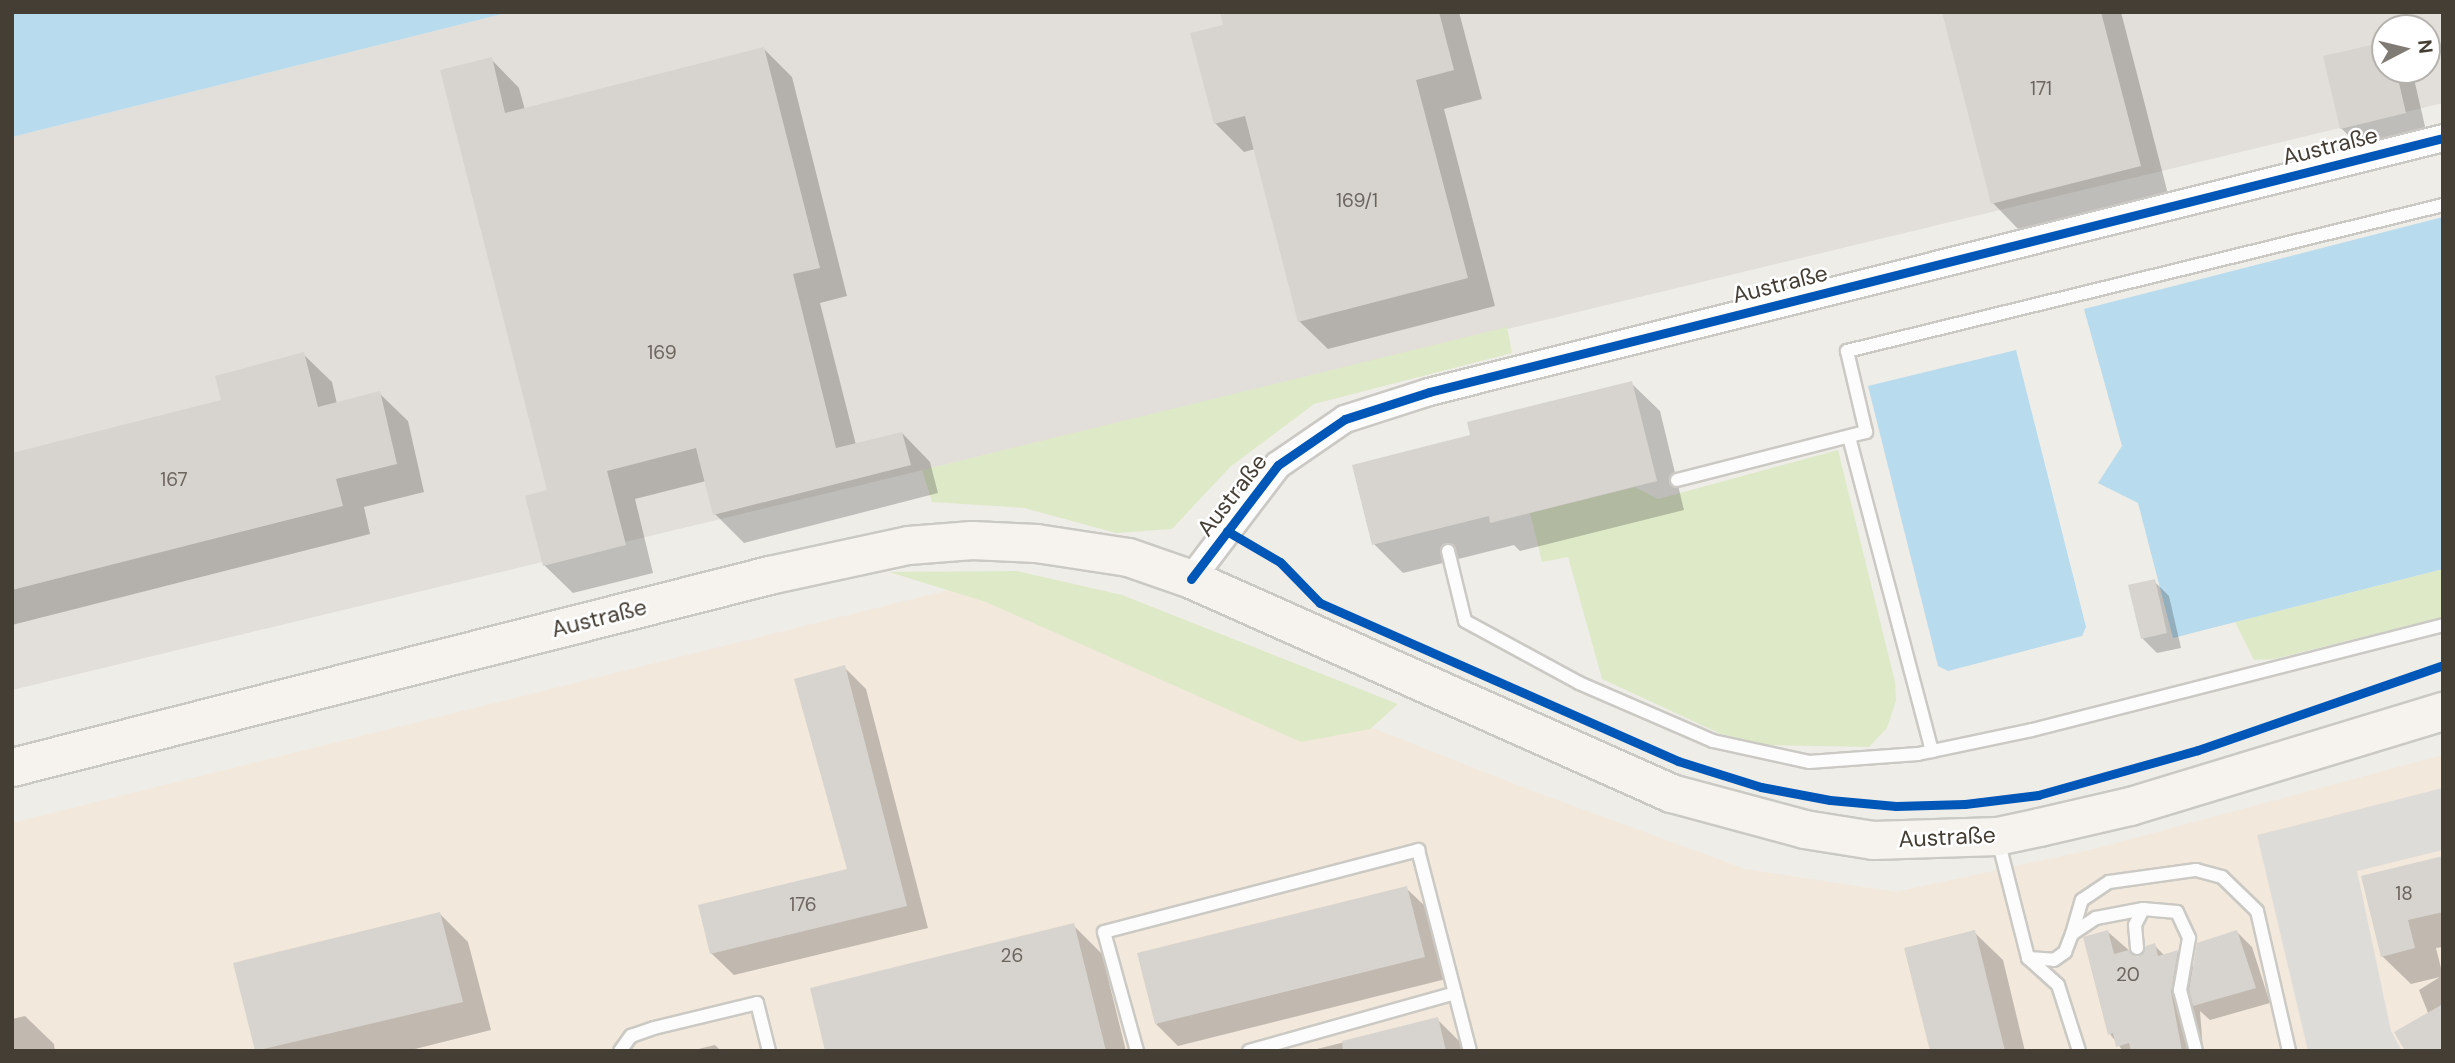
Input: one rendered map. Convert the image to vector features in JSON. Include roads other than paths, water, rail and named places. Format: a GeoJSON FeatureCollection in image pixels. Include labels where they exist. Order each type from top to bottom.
{"type":"FeatureCollection","features":[{"type":"Feature","properties":{"kind":"main road","name":"Austraße"},"geometry":{"type":"LineString","coordinates":[[12,767],[769,575],[908,545],[1036,543],[1128,557],[1191,579],[1671,793],[1804,830],[1874,840],[1997,836],[2130,806],[2443,711]]}},
{"type":"Feature","properties":{"kind":"street","name":"Austraße"},"geometry":{"type":"LineString","coordinates":[[1191,579],[1278,465],[1345,419],[1443,389],[2443,138]]}},
{"type":"Feature","properties":{"kind":"lane"},"geometry":{"type":"LineString","coordinates":[[1677,480],[1866,432],[1847,351],[2443,205]]}},
{"type":"Feature","properties":{"kind":"lane"},"geometry":{"type":"LineString","coordinates":[[1849,437],[1932,751]]}},
{"type":"Feature","properties":{"kind":"lane"},"geometry":{"type":"LineString","coordinates":[[1448,551],[1465,621],[1579,683],[1713,741],[1809,762],[1865,761],[1932,751],[2443,625]]}},
{"type":"Feature","properties":{"kind":"lane"},"geometry":{"type":"LineString","coordinates":[[1997,836],[2028,958],[2058,985],[2079,1051]]}},
{"type":"Feature","properties":{"kind":"lane"},"geometry":{"type":"LineString","coordinates":[[1137,1051],[1104,932],[1418,850],[1470,1051]]}},
{"type":"Feature","properties":{"kind":"lane"},"geometry":{"type":"LineString","coordinates":[[2028,958],[2054,960],[2065,952],[2082,900],[2109,882],[2196,870],[2222,877],[2257,911],[2288,1051]]}},
{"type":"Feature","properties":{"kind":"lane"},"geometry":{"type":"LineString","coordinates":[[2071,934],[2095,918],[2143,909],[2168,909],[2187,925],[2189,938],[2180,990],[2196,1051]]}},
{"type":"Feature","properties":{"kind":"lane"},"geometry":{"type":"LineString","coordinates":[[2137,948],[2135,925],[2143,909]]}},
{"type":"Feature","properties":{"kind":"lane"},"geometry":{"type":"LineString","coordinates":[[1249,1051],[1455,993]]}},
{"type":"Feature","properties":{"kind":"lane"},"geometry":{"type":"LineString","coordinates":[[620,1051],[631,1036],[653,1028],[757,1003],[769,1051]]}},
{"type":"Feature","properties":{"kind":"water"},"geometry":{"type":"Polygon","coordinates":[[[12,12],[510,12],[12,137],[12,12]]]}},
{"type":"Feature","properties":{"kind":"water"},"geometry":{"type":"Polygon","coordinates":[[[2443,217],[2443,569],[2173,638],[2138,503],[2098,483],[2122,446],[2084,309],[2443,217]]]}},
{"type":"Feature","properties":{"kind":"water"},"geometry":{"type":"Polygon","coordinates":[[[2016,350],[2086,627],[2082,636],[1948,671],[1938,666],[1868,386],[2016,350]]]}}]}
